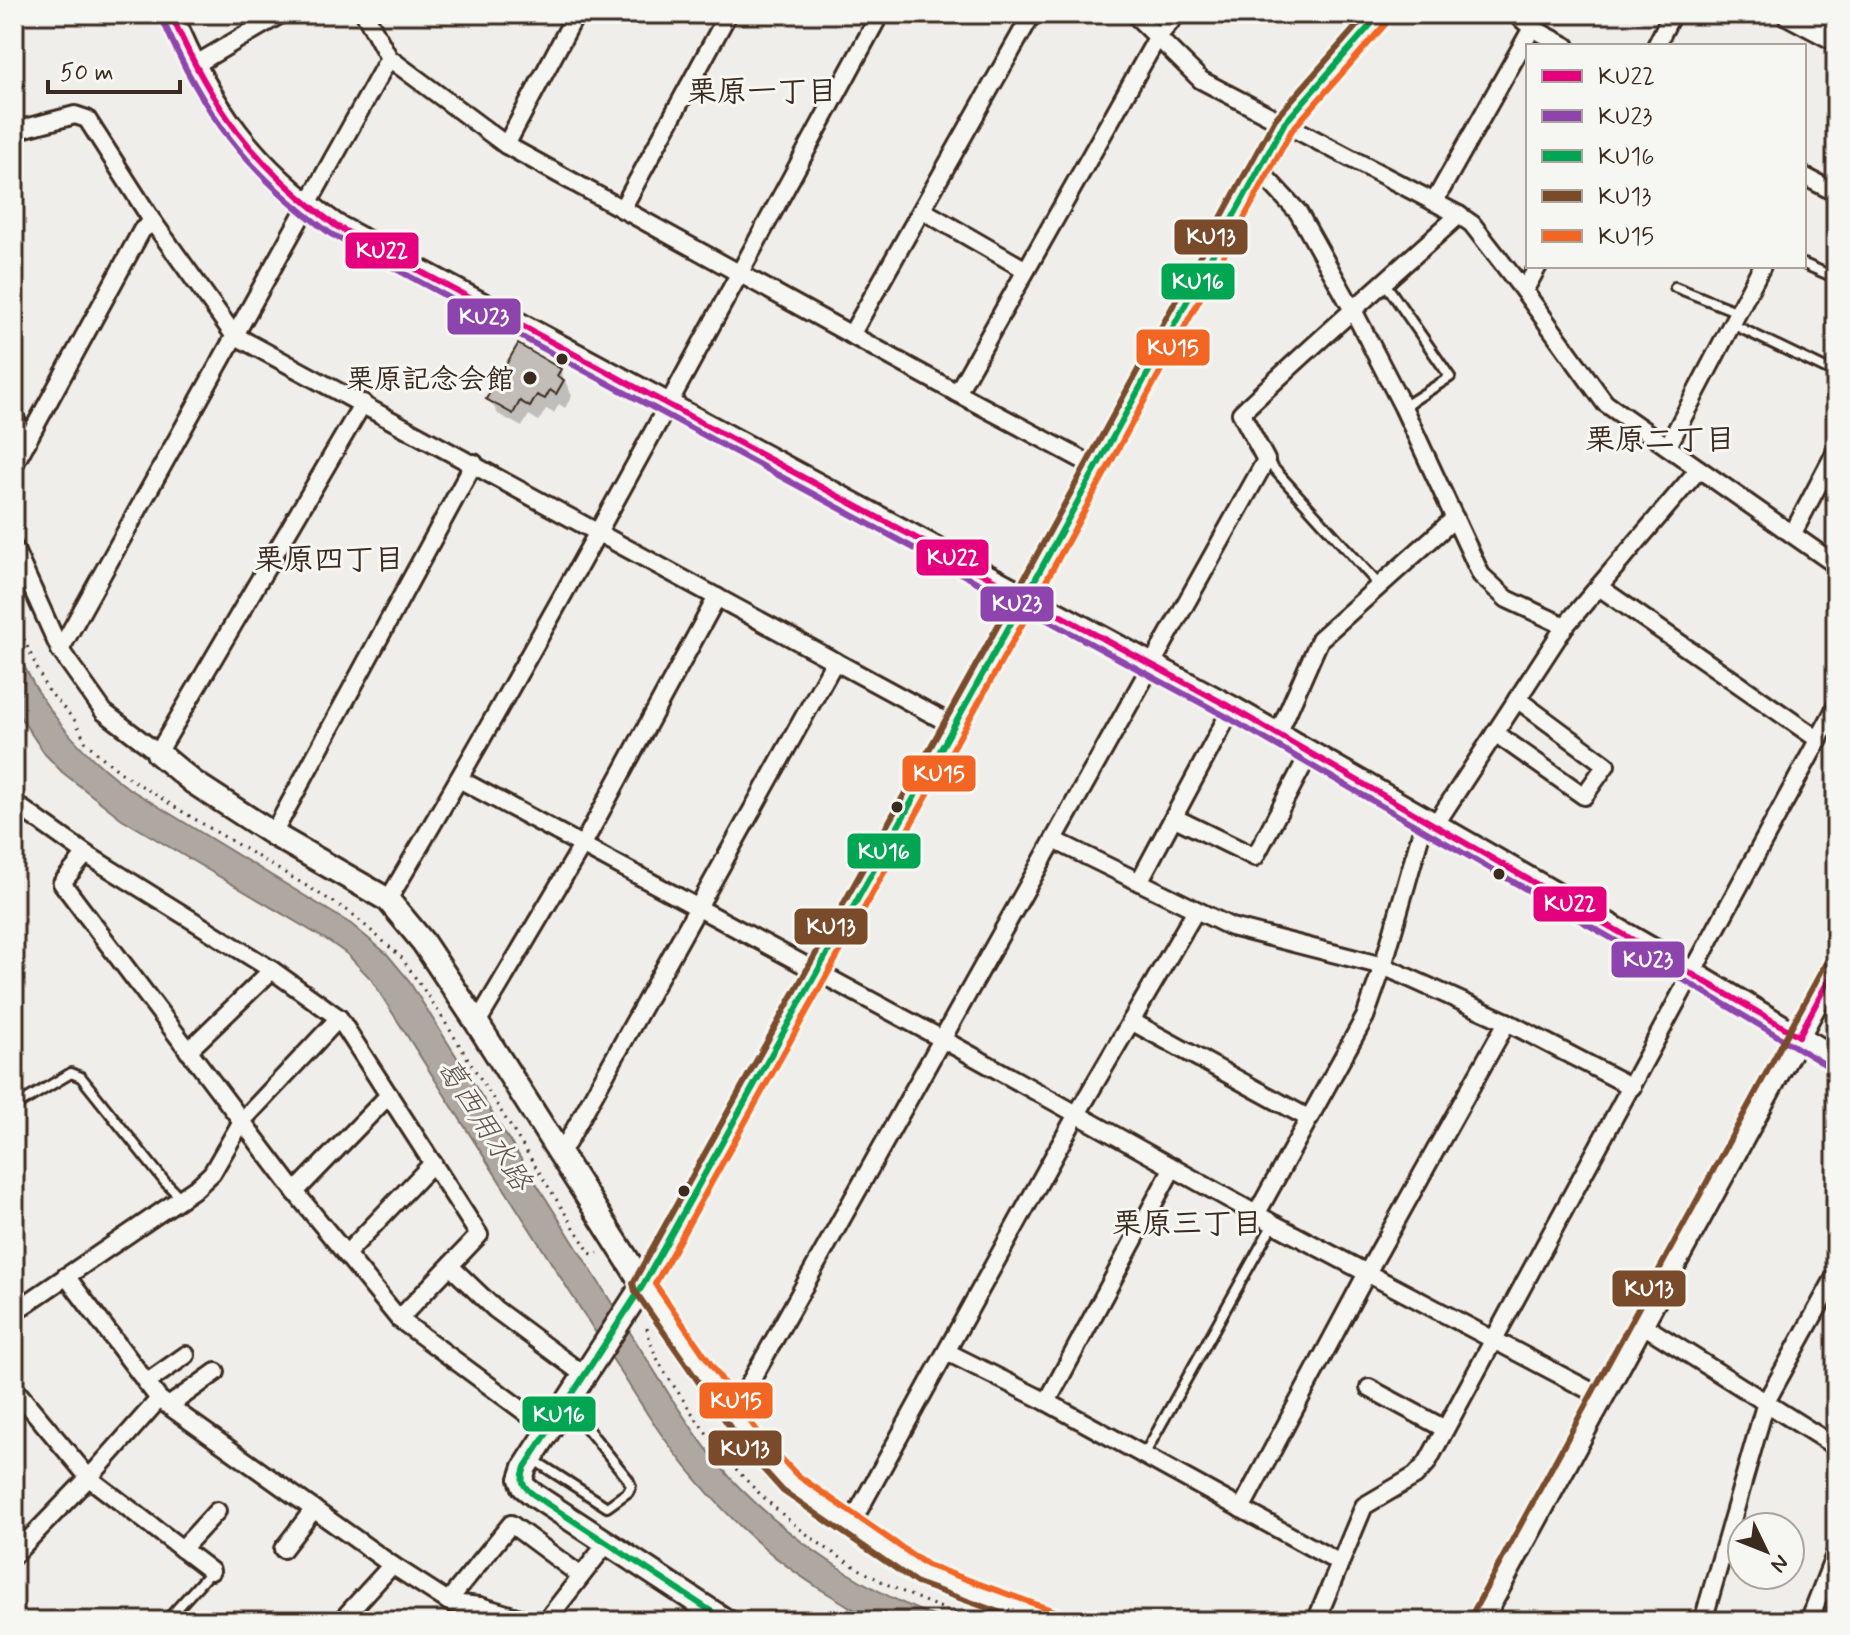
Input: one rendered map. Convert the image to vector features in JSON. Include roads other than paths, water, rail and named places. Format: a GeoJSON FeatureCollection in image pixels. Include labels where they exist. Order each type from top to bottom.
{"type":"FeatureCollection","features":[{"type":"Feature","properties":{"kind":"street"},"geometry":{"type":"LineString","coordinates":[[171,14],[193,66],[224,119],[246,148],[307,206],[336,226],[1232,708],[1836,1059]]}},
{"type":"Feature","properties":{"kind":"street"},"geometry":{"type":"LineString","coordinates":[[193,66],[281,14]]}},
{"type":"Feature","properties":{"kind":"street"},"geometry":{"type":"LineString","coordinates":[[365,14],[389,58],[506,145],[1096,467]]}},
{"type":"Feature","properties":{"kind":"street"},"geometry":{"type":"LineString","coordinates":[[622,209],[728,14]]}},
{"type":"Feature","properties":{"kind":"street"},"geometry":{"type":"LineString","coordinates":[[388,900],[668,406],[880,14]]}},
{"type":"Feature","properties":{"kind":"street"},"geometry":{"type":"LineString","coordinates":[[851,335],[1032,14]]}},
{"type":"Feature","properties":{"kind":"street"},"geometry":{"type":"LineString","coordinates":[[1134,14],[1201,80],[1472,224],[1605,403],[1836,565]]}},
{"type":"Feature","properties":{"kind":"street"},"geometry":{"type":"LineString","coordinates":[[957,393],[1157,38],[1177,14]]}},
{"type":"Feature","properties":{"kind":"street"},"geometry":{"type":"LineString","coordinates":[[726,1621],[524,1487],[521,1479],[548,1429],[643,1285],[1284,124],[1380,14]]}},
{"type":"Feature","properties":{"kind":"street"},"geometry":{"type":"LineString","coordinates":[[1516,14],[1532,28],[1562,44]]}},
{"type":"Feature","properties":{"kind":"street"},"geometry":{"type":"LineString","coordinates":[[1657,44],[1672,14]]}},
{"type":"Feature","properties":{"kind":"street"},"geometry":{"type":"LineString","coordinates":[[1789,14],[1836,39]]}},
{"type":"Feature","properties":{"kind":"street"},"geometry":{"type":"LineString","coordinates":[[506,145],[571,17]]}},
{"type":"Feature","properties":{"kind":"street"},"geometry":{"type":"LineString","coordinates":[[1434,202],[1532,28]]}},
{"type":"Feature","properties":{"kind":"street"},"geometry":{"type":"LineString","coordinates":[[60,650],[389,58]]}},
{"type":"Feature","properties":{"kind":"street"},"geometry":{"type":"LineString","coordinates":[[14,131],[75,115],[87,119],[153,222],[234,335],[954,726]]}},
{"type":"Feature","properties":{"kind":"street"},"geometry":{"type":"LineString","coordinates":[[1259,170],[1298,212],[1354,312],[1403,407],[1481,575],[1507,599],[1565,626]]}},
{"type":"Feature","properties":{"kind":"street"},"geometry":{"type":"LineString","coordinates":[[1806,180],[1836,193]]}},
{"type":"Feature","properties":{"kind":"street"},"geometry":{"type":"LineString","coordinates":[[922,210],[1026,270]]}},
{"type":"Feature","properties":{"kind":"street"},"geometry":{"type":"LineString","coordinates":[[732,1415],[1266,460],[1241,413],[1310,347],[1354,312],[1459,215]]}},
{"type":"Feature","properties":{"kind":"street"},"geometry":{"type":"LineString","coordinates":[[14,465],[142,230],[153,222]]}},
{"type":"Feature","properties":{"kind":"street"},"geometry":{"type":"LineString","coordinates":[[1524,291],[1537,268]]}},
{"type":"Feature","properties":{"kind":"street"},"geometry":{"type":"LineString","coordinates":[[1668,446],[1761,268]]}},
{"type":"Feature","properties":{"kind":"street"},"geometry":{"type":"LineString","coordinates":[[158,753],[363,403]]}},
{"type":"Feature","properties":{"kind":"street"},"geometry":{"type":"LineString","coordinates":[[14,414],[21,436],[27,442]]}},
{"type":"Feature","properties":{"kind":"street"},"geometry":{"type":"LineString","coordinates":[[1793,533],[1836,451]]}},
{"type":"Feature","properties":{"kind":"street"},"geometry":{"type":"LineString","coordinates":[[273,834],[474,463]]}},
{"type":"Feature","properties":{"kind":"street"},"geometry":{"type":"LineString","coordinates":[[1257,1213],[1365,1017],[1430,822],[1495,733],[1565,626],[1699,469]]}},
{"type":"Feature","properties":{"kind":"street"},"geometry":{"type":"LineString","coordinates":[[1278,734],[1320,639],[1455,518]]}},
{"type":"Feature","properties":{"kind":"street"},"geometry":{"type":"LineString","coordinates":[[14,548],[60,650],[104,712],[193,782],[273,834],[388,900],[423,942],[643,1285],[732,1415],[775,1470],[922,1574],[1054,1621]]}},
{"type":"Feature","properties":{"kind":"street"},"geometry":{"type":"LineString","coordinates":[[1599,587],[1819,740]]}},
{"type":"Feature","properties":{"kind":"street"},"geometry":{"type":"LineString","coordinates":[[477,1023],[582,846],[717,597]]}},
{"type":"Feature","properties":{"kind":"street"},"geometry":{"type":"LineString","coordinates":[[557,1152],[567,1143],[835,661]]}},
{"type":"Feature","properties":{"kind":"street"},"geometry":{"type":"LineString","coordinates":[[1495,733],[1584,796],[1606,765],[1517,699]]}},
{"type":"Feature","properties":{"kind":"street"},"geometry":{"type":"LineString","coordinates":[[1316,1621],[1338,1562],[1364,1506],[1422,1470],[1694,974],[1836,707]]}},
{"type":"Feature","properties":{"kind":"street"},"geometry":{"type":"LineString","coordinates":[[1139,882],[1232,708]]}},
{"type":"Feature","properties":{"kind":"street"},"geometry":{"type":"LineString","coordinates":[[1175,818],[1255,857],[1310,752]]}},
{"type":"Feature","properties":{"kind":"street"},"geometry":{"type":"LineString","coordinates":[[459,779],[942,1039],[1274,1224],[1602,1397]]}},
{"type":"Feature","properties":{"kind":"street"},"geometry":{"type":"LineString","coordinates":[[14,803],[86,854],[272,970],[339,1018],[479,1235],[399,1319]]}},
{"type":"Feature","properties":{"kind":"street"},"geometry":{"type":"LineString","coordinates":[[1054,840],[1231,927],[1383,966],[1507,1022],[1632,1087]]}},
{"type":"Feature","properties":{"kind":"street"},"geometry":{"type":"LineString","coordinates":[[86,854],[62,883],[295,1192],[399,1319],[548,1429]]}},
{"type":"Feature","properties":{"kind":"street"},"geometry":{"type":"LineString","coordinates":[[850,1526],[1077,1114],[1196,910]]}},
{"type":"Feature","properties":{"kind":"street"},"geometry":{"type":"LineString","coordinates":[[1480,1621],[1836,966]]}},
{"type":"Feature","properties":{"kind":"street"},"geometry":{"type":"LineString","coordinates":[[188,1051],[272,970]]}},
{"type":"Feature","properties":{"kind":"street"},"geometry":{"type":"LineString","coordinates":[[14,1312],[181,1199],[212,1173],[242,1121],[339,1018]]}},
{"type":"Feature","properties":{"kind":"street"},"geometry":{"type":"LineString","coordinates":[[1131,1021],[1308,1118]]}},
{"type":"Feature","properties":{"kind":"street"},"geometry":{"type":"LineString","coordinates":[[1241,1509],[1367,1273],[1507,1022]]}},
{"type":"Feature","properties":{"kind":"street"},"geometry":{"type":"LineString","coordinates":[[295,1192],[389,1095]]}},
{"type":"Feature","properties":{"kind":"street"},"geometry":{"type":"LineString","coordinates":[[346,1254],[433,1163]]}},
{"type":"Feature","properties":{"kind":"street"},"geometry":{"type":"LineString","coordinates":[[1047,1402],[1173,1167]]}},
{"type":"Feature","properties":{"kind":"street"},"geometry":{"type":"LineString","coordinates":[[450,1266],[495,1309],[584,1375]]}},
{"type":"Feature","properties":{"kind":"street"},"geometry":{"type":"LineString","coordinates":[[1703,1621],[1766,1402],[1836,1275]]}},
{"type":"Feature","properties":{"kind":"street"},"geometry":{"type":"LineString","coordinates":[[66,1276],[146,1383],[165,1402],[392,1565],[448,1601],[520,1619]]}},
{"type":"Feature","properties":{"kind":"street"},"geometry":{"type":"LineString","coordinates":[[1643,1325],[1836,1447]]}},
{"type":"Feature","properties":{"kind":"street"},"geometry":{"type":"LineString","coordinates":[[947,1352],[1047,1402],[1338,1562]]}},
{"type":"Feature","properties":{"kind":"street"},"geometry":{"type":"LineString","coordinates":[[146,1383],[186,1355]]}},
{"type":"Feature","properties":{"kind":"street"},"geometry":{"type":"LineString","coordinates":[[14,1555],[165,1402],[216,1372]]}},
{"type":"Feature","properties":{"kind":"street"},"geometry":{"type":"LineString","coordinates":[[14,1388],[89,1478],[211,1571]]}},
{"type":"Feature","properties":{"kind":"street"},"geometry":{"type":"LineString","coordinates":[[1369,1388],[1445,1429]]}},
{"type":"Feature","properties":{"kind":"street"},"geometry":{"type":"LineString","coordinates":[[283,1549],[314,1509]]}},
{"type":"Feature","properties":{"kind":"street"},"geometry":{"type":"LineString","coordinates":[[182,1549],[217,1511]]}},
{"type":"Feature","properties":{"kind":"street"},"geometry":{"type":"LineString","coordinates":[[448,1601],[511,1524],[581,1576]]}},
{"type":"Feature","properties":{"kind":"street"},"geometry":{"type":"LineString","coordinates":[[546,1621],[607,1543]]}},
{"type":"Feature","properties":{"kind":"street"},"geometry":{"type":"LineString","coordinates":[[1809,1621],[1836,1552]]}},
{"type":"Feature","properties":{"kind":"street"},"geometry":{"type":"LineString","coordinates":[[341,1621],[392,1565]]}},
{"type":"Feature","properties":{"kind":"lane"},"geometry":{"type":"LineString","coordinates":[[1806,265],[1836,278]]}},
{"type":"Feature","properties":{"kind":"lane"},"geometry":{"type":"LineString","coordinates":[[1385,283],[1450,377],[1403,407]]}},
{"type":"Feature","properties":{"kind":"lane"},"geometry":{"type":"LineString","coordinates":[[1675,287],[1836,374]]}},
{"type":"Feature","properties":{"kind":"lane"},"geometry":{"type":"LineString","coordinates":[[1266,460],[1381,586]]}},
{"type":"Feature","properties":{"kind":"lane"},"geometry":{"type":"LineString","coordinates":[[14,1107],[71,1073],[81,1077],[181,1199]]}},
{"type":"Feature","properties":{"kind":"lane"},"geometry":{"type":"LineString","coordinates":[[1144,1455],[1274,1224]]}},
{"type":"Feature","properties":{"kind":"lane"},"geometry":{"type":"LineString","coordinates":[[531,1457],[607,1507],[628,1492],[631,1486],[628,1479],[581,1421],[564,1406]]}},
{"type":"Feature","properties":{"kind":"lane"},"geometry":{"type":"LineString","coordinates":[[166,1621],[211,1571]]}},
{"type":"Feature","properties":{"kind":"water","name":"葛西用水路"},"geometry":{"type":"Polygon","coordinates":[[[14,643],[35,686],[60,724],[109,773],[128,788],[351,924],[387,954],[407,978],[672,1399],[730,1478],[786,1529],[836,1566],[890,1597],[947,1621],[889,1622],[866,1616],[786,1565],[712,1497],[650,1418],[371,979],[347,954],[330,942],[122,819],[62,772],[45,754],[14,708],[14,643]]]}},
{"type":"Feature","properties":{"kind":"place","name":"栗原記念会館"},"geometry":{"type":"Point","coordinates":[530,378]}},
{"type":"Feature","properties":{"kind":"district","name":"栗原一丁目"},"geometry":{"type":"Point","coordinates":[762,91]}},
{"type":"Feature","properties":{"kind":"district","name":"栗原二丁目"},"geometry":{"type":"Point","coordinates":[1660,439]}},
{"type":"Feature","properties":{"kind":"district","name":"栗原四丁目"},"geometry":{"type":"Point","coordinates":[329,559]}},
{"type":"Feature","properties":{"kind":"district","name":"栗原三丁目"},"geometry":{"type":"Point","coordinates":[1187,1223]}}]}
